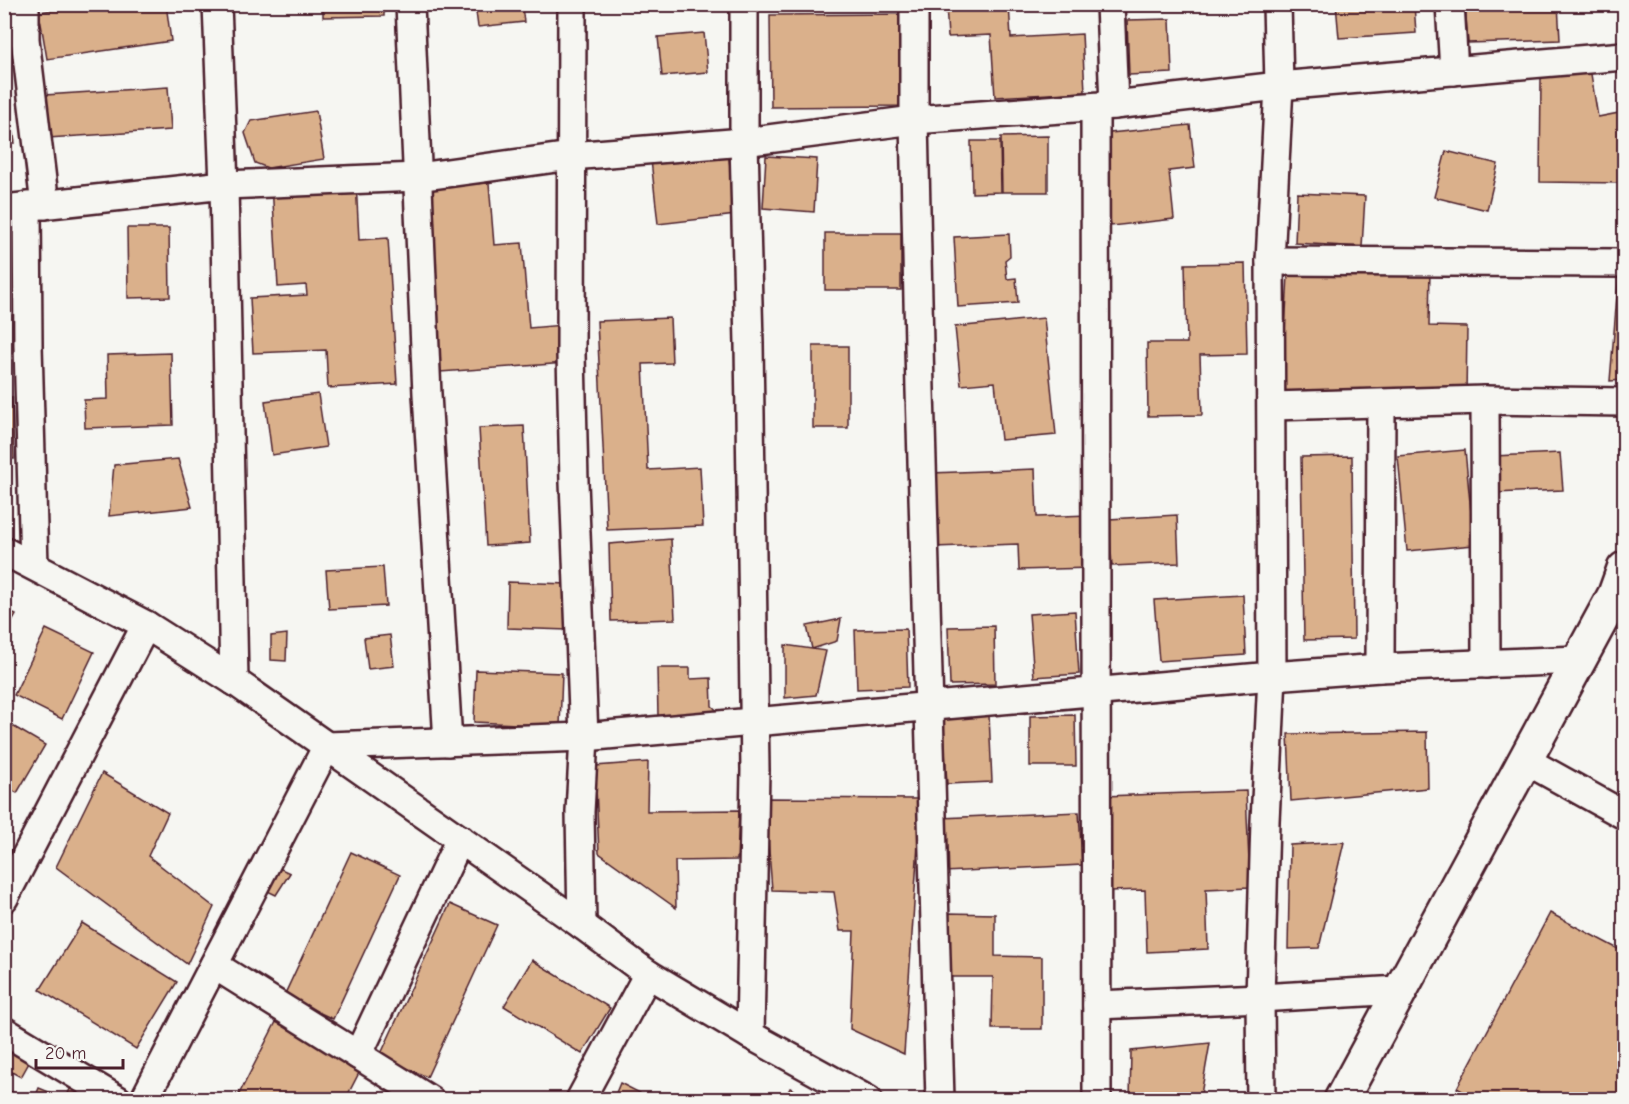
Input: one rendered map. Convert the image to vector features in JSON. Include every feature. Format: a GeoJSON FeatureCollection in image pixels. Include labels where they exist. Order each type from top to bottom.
{"type":"FeatureCollection","features":[{"type":"Feature","properties":{"kind":"street"},"geometry":{"type":"LineString","coordinates":[[25,4],[25,207],[34,566]]}},
{"type":"Feature","properties":{"kind":"street"},"geometry":{"type":"LineString","coordinates":[[217,4],[224,185],[234,681]]}},
{"type":"Feature","properties":{"kind":"street"},"geometry":{"type":"LineString","coordinates":[[410,4],[427,394],[448,742]]}},
{"type":"Feature","properties":{"kind":"street"},"geometry":{"type":"LineString","coordinates":[[572,4],[573,424],[584,737],[580,812],[582,925]]}},
{"type":"Feature","properties":{"kind":"street"},"geometry":{"type":"LineString","coordinates":[[744,4],[744,142],[755,770],[750,1035]]}},
{"type":"Feature","properties":{"kind":"street"},"geometry":{"type":"LineString","coordinates":[[914,4],[920,401],[940,1100]]}},
{"type":"Feature","properties":{"kind":"street"},"geometry":{"type":"LineString","coordinates":[[1097,1100],[1096,691],[1105,106],[1110,4]]}},
{"type":"Feature","properties":{"kind":"street"},"geometry":{"type":"LineString","coordinates":[[1261,1100],[1260,998],[1272,676],[1270,261],[1279,86],[1277,4]]}},
{"type":"Feature","properties":{"kind":"street"},"geometry":{"type":"LineString","coordinates":[[1450,4],[1454,71]]}},
{"type":"Feature","properties":{"kind":"street"},"geometry":{"type":"LineString","coordinates":[[25,207],[224,185],[418,177],[571,156],[744,142],[914,120],[1105,106],[1279,86],[1624,56]]}},
{"type":"Feature","properties":{"kind":"street"},"geometry":{"type":"LineString","coordinates":[[1270,261],[1624,263]]}},
{"type":"Feature","properties":{"kind":"street"},"geometry":{"type":"LineString","coordinates":[[1272,406],[1485,400],[1624,402]]}},
{"type":"Feature","properties":{"kind":"street"},"geometry":{"type":"LineString","coordinates":[[1485,400],[1486,664]]}},
{"type":"Feature","properties":{"kind":"street"},"geometry":{"type":"LineString","coordinates":[[1380,668],[1381,404]]}},
{"type":"Feature","properties":{"kind":"street"},"geometry":{"type":"LineString","coordinates":[[4,551],[146,625],[234,681],[582,925],[648,974],[750,1035],[868,1100]]}},
{"type":"Feature","properties":{"kind":"street"},"geometry":{"type":"LineString","coordinates":[[1341,1100],[1615,594],[1624,569]]}},
{"type":"Feature","properties":{"kind":"street"},"geometry":{"type":"LineString","coordinates":[[4,898],[146,625]]}},
{"type":"Feature","properties":{"kind":"street"},"geometry":{"type":"LineString","coordinates":[[327,746],[584,737],[1272,676],[1380,668],[1579,660]]}},
{"type":"Feature","properties":{"kind":"street"},"geometry":{"type":"LineString","coordinates":[[144,1100],[327,746]]}},
{"type":"Feature","properties":{"kind":"street"},"geometry":{"type":"LineString","coordinates":[[1525,760],[1624,815]]}},
{"type":"Feature","properties":{"kind":"street"},"geometry":{"type":"LineString","coordinates":[[358,1055],[460,839]]}},
{"type":"Feature","properties":{"kind":"street"},"geometry":{"type":"LineString","coordinates":[[214,965],[430,1100]]}},
{"type":"Feature","properties":{"kind":"street"},"geometry":{"type":"LineString","coordinates":[[580,1100],[648,974]]}},
{"type":"Feature","properties":{"kind":"street"},"geometry":{"type":"LineString","coordinates":[[1097,1005],[1400,990]]}},
{"type":"Feature","properties":{"kind":"street"},"geometry":{"type":"LineString","coordinates":[[4,1031],[118,1100]]}},
{"type":"Feature","properties":{"kind":"building"},"geometry":{"type":"Polygon","coordinates":[[[90,4],[166,4],[171,41],[47,59],[39,12],[90,4]]]}},
{"type":"Feature","properties":{"kind":"building"},"geometry":{"type":"Polygon","coordinates":[[[323,4],[384,4],[384,16],[323,17],[323,4]]]}},
{"type":"Feature","properties":{"kind":"building"},"geometry":{"type":"Polygon","coordinates":[[[475,4],[546,5],[522,7],[524,22],[478,27],[475,4]]]}},
{"type":"Feature","properties":{"kind":"building"},"geometry":{"type":"Polygon","coordinates":[[[946,4],[1009,4],[1011,38],[1082,34],[1085,92],[995,97],[991,35],[948,37],[946,4]]]}},
{"type":"Feature","properties":{"kind":"building"},"geometry":{"type":"Polygon","coordinates":[[[1122,4],[1186,4],[1186,10],[1122,11],[1122,4]]]}},
{"type":"Feature","properties":{"kind":"building"},"geometry":{"type":"Polygon","coordinates":[[[1336,4],[1414,4],[1416,33],[1339,38],[1336,4]]]}},
{"type":"Feature","properties":{"kind":"building"},"geometry":{"type":"Polygon","coordinates":[[[1465,4],[1558,4],[1560,40],[1468,43],[1465,4]]]}},
{"type":"Feature","properties":{"kind":"building"},"geometry":{"type":"Polygon","coordinates":[[[901,14],[899,106],[771,107],[770,15],[901,14]]]}},
{"type":"Feature","properties":{"kind":"building"},"geometry":{"type":"Polygon","coordinates":[[[1170,19],[1172,73],[1129,75],[1127,20],[1170,19]]]}},
{"type":"Feature","properties":{"kind":"building"},"geometry":{"type":"Polygon","coordinates":[[[704,33],[708,72],[662,76],[658,37],[704,33]]]}},
{"type":"Feature","properties":{"kind":"building"},"geometry":{"type":"Polygon","coordinates":[[[1590,68],[1598,117],[1624,112],[1624,183],[1540,182],[1541,78],[1590,68]]]}},
{"type":"Feature","properties":{"kind":"building"},"geometry":{"type":"Polygon","coordinates":[[[4,85],[7,86],[15,143],[4,144],[4,85]]]}},
{"type":"Feature","properties":{"kind":"building"},"geometry":{"type":"Polygon","coordinates":[[[168,87],[171,130],[48,138],[45,95],[168,87]]]}},
{"type":"Feature","properties":{"kind":"building"},"geometry":{"type":"Polygon","coordinates":[[[316,111],[324,159],[268,168],[255,163],[245,133],[251,121],[316,111]]]}},
{"type":"Feature","properties":{"kind":"building"},"geometry":{"type":"Polygon","coordinates":[[[1190,125],[1195,168],[1169,171],[1174,219],[1111,226],[1100,134],[1190,125]]]}},
{"type":"Feature","properties":{"kind":"building"},"geometry":{"type":"Polygon","coordinates":[[[1048,136],[1048,192],[1002,192],[1001,137],[1048,136]]]}},
{"type":"Feature","properties":{"kind":"building"},"geometry":{"type":"Polygon","coordinates":[[[971,141],[1000,141],[1001,192],[972,193],[971,141]]]}},
{"type":"Feature","properties":{"kind":"building"},"geometry":{"type":"Polygon","coordinates":[[[728,151],[736,215],[658,224],[651,160],[728,151]]]}},
{"type":"Feature","properties":{"kind":"building"},"geometry":{"type":"Polygon","coordinates":[[[1446,151],[1498,164],[1487,210],[1434,197],[1446,151]]]}},
{"type":"Feature","properties":{"kind":"building"},"geometry":{"type":"Polygon","coordinates":[[[766,156],[817,159],[814,212],[763,208],[766,156]]]}},
{"type":"Feature","properties":{"kind":"building"},"geometry":{"type":"Polygon","coordinates":[[[356,181],[359,240],[388,238],[397,384],[328,388],[326,350],[253,353],[250,298],[307,295],[306,285],[278,287],[272,185],[356,181]]]}},
{"type":"Feature","properties":{"kind":"building"},"geometry":{"type":"Polygon","coordinates":[[[489,183],[494,245],[522,243],[529,328],[563,325],[566,363],[440,372],[425,187],[489,183]]]}},
{"type":"Feature","properties":{"kind":"building"},"geometry":{"type":"Polygon","coordinates":[[[1297,193],[1365,196],[1362,247],[1295,243],[1297,193]]]}},
{"type":"Feature","properties":{"kind":"building"},"geometry":{"type":"Polygon","coordinates":[[[127,228],[169,228],[170,297],[128,298],[127,228]]]}},
{"type":"Feature","properties":{"kind":"building"},"geometry":{"type":"Polygon","coordinates":[[[825,233],[901,233],[901,290],[825,290],[825,233]]]}},
{"type":"Feature","properties":{"kind":"building"},"geometry":{"type":"Polygon","coordinates":[[[1009,234],[1010,256],[1005,260],[1007,279],[1016,278],[1018,303],[958,307],[954,237],[1009,234]]]}},
{"type":"Feature","properties":{"kind":"building"},"geometry":{"type":"Polygon","coordinates":[[[4,242],[6,242],[10,309],[4,309],[4,242]]]}},
{"type":"Feature","properties":{"kind":"building"},"geometry":{"type":"Polygon","coordinates":[[[1245,263],[1247,354],[1200,355],[1202,415],[1148,416],[1147,343],[1187,343],[1185,264],[1245,263]]]}},
{"type":"Feature","properties":{"kind":"building"},"geometry":{"type":"Polygon","coordinates":[[[1430,268],[1429,326],[1467,327],[1466,396],[1282,391],[1288,274],[1430,268]]]}},
{"type":"Feature","properties":{"kind":"building"},"geometry":{"type":"Polygon","coordinates":[[[1619,271],[1624,271],[1624,380],[1610,381],[1619,271]]]}},
{"type":"Feature","properties":{"kind":"building"},"geometry":{"type":"Polygon","coordinates":[[[670,318],[672,363],[643,364],[648,470],[700,467],[703,526],[607,530],[597,321],[670,318]]]}},
{"type":"Feature","properties":{"kind":"building"},"geometry":{"type":"Polygon","coordinates":[[[1044,318],[1056,435],[1001,440],[995,382],[961,385],[955,327],[1044,318]]]}},
{"type":"Feature","properties":{"kind":"building"},"geometry":{"type":"Polygon","coordinates":[[[813,346],[848,346],[848,428],[813,428],[813,346]]]}},
{"type":"Feature","properties":{"kind":"building"},"geometry":{"type":"Polygon","coordinates":[[[171,353],[173,425],[85,428],[84,400],[108,399],[107,355],[171,353]]]}},
{"type":"Feature","properties":{"kind":"building"},"geometry":{"type":"Polygon","coordinates":[[[318,394],[326,447],[272,455],[265,401],[318,394]]]}},
{"type":"Feature","properties":{"kind":"building"},"geometry":{"type":"Polygon","coordinates":[[[4,397],[12,397],[14,459],[4,459],[4,397]]]}},
{"type":"Feature","properties":{"kind":"building"},"geometry":{"type":"Polygon","coordinates":[[[524,426],[530,543],[486,546],[479,428],[524,426]]]}},
{"type":"Feature","properties":{"kind":"building"},"geometry":{"type":"Polygon","coordinates":[[[1465,450],[1474,545],[1407,551],[1398,456],[1465,450]]]}},
{"type":"Feature","properties":{"kind":"building"},"geometry":{"type":"Polygon","coordinates":[[[1560,453],[1563,490],[1495,493],[1493,456],[1560,453]]]}},
{"type":"Feature","properties":{"kind":"building"},"geometry":{"type":"Polygon","coordinates":[[[1352,456],[1354,639],[1304,640],[1301,457],[1352,456]]]}},
{"type":"Feature","properties":{"kind":"building"},"geometry":{"type":"Polygon","coordinates":[[[178,459],[192,507],[109,516],[114,465],[178,459]]]}},
{"type":"Feature","properties":{"kind":"building"},"geometry":{"type":"Polygon","coordinates":[[[1035,469],[1037,517],[1088,515],[1090,568],[1019,570],[1018,544],[934,547],[931,473],[1035,469]]]}},
{"type":"Feature","properties":{"kind":"building"},"geometry":{"type":"Polygon","coordinates":[[[1177,515],[1179,563],[1112,566],[1109,519],[1177,515]]]}},
{"type":"Feature","properties":{"kind":"building"},"geometry":{"type":"Polygon","coordinates":[[[671,539],[675,619],[611,621],[609,544],[671,539]]]}},
{"type":"Feature","properties":{"kind":"building"},"geometry":{"type":"Polygon","coordinates":[[[383,567],[386,606],[329,609],[326,570],[383,567]]]}},
{"type":"Feature","properties":{"kind":"building"},"geometry":{"type":"Polygon","coordinates":[[[508,582],[569,584],[568,630],[507,628],[508,582]]]}},
{"type":"Feature","properties":{"kind":"building"},"geometry":{"type":"Polygon","coordinates":[[[1243,595],[1246,655],[1159,661],[1154,600],[1243,595]]]}},
{"type":"Feature","properties":{"kind":"building"},"geometry":{"type":"Polygon","coordinates":[[[4,609],[16,615],[4,636],[4,609]]]}},
{"type":"Feature","properties":{"kind":"building"},"geometry":{"type":"Polygon","coordinates":[[[1075,611],[1079,674],[1034,677],[1029,614],[1075,611]]]}},
{"type":"Feature","properties":{"kind":"building"},"geometry":{"type":"Polygon","coordinates":[[[841,619],[837,641],[812,649],[807,626],[841,619]]]}},
{"type":"Feature","properties":{"kind":"building"},"geometry":{"type":"Polygon","coordinates":[[[994,626],[995,684],[950,685],[948,627],[994,626]]]}},
{"type":"Feature","properties":{"kind":"building"},"geometry":{"type":"Polygon","coordinates":[[[46,629],[94,652],[62,719],[14,695],[46,629]]]}},
{"type":"Feature","properties":{"kind":"building"},"geometry":{"type":"Polygon","coordinates":[[[906,629],[908,687],[857,689],[855,630],[906,629]]]}},
{"type":"Feature","properties":{"kind":"building"},"geometry":{"type":"Polygon","coordinates":[[[287,634],[286,661],[271,660],[271,636],[287,634]]]}},
{"type":"Feature","properties":{"kind":"building"},"geometry":{"type":"Polygon","coordinates":[[[390,635],[394,666],[368,669],[364,638],[390,635]]]}},
{"type":"Feature","properties":{"kind":"building"},"geometry":{"type":"Polygon","coordinates":[[[785,645],[826,651],[816,695],[785,698],[785,645]]]}},
{"type":"Feature","properties":{"kind":"building"},"geometry":{"type":"Polygon","coordinates":[[[657,668],[690,668],[690,679],[711,678],[712,706],[722,715],[658,716],[657,668]]]}},
{"type":"Feature","properties":{"kind":"building"},"geometry":{"type":"Polygon","coordinates":[[[476,670],[562,673],[560,726],[474,722],[476,670]]]}},
{"type":"Feature","properties":{"kind":"building"},"geometry":{"type":"Polygon","coordinates":[[[989,715],[992,782],[947,784],[943,717],[989,715]]]}},
{"type":"Feature","properties":{"kind":"building"},"geometry":{"type":"Polygon","coordinates":[[[1075,715],[1076,766],[1030,766],[1030,716],[1075,715]]]}},
{"type":"Feature","properties":{"kind":"building"},"geometry":{"type":"Polygon","coordinates":[[[4,721],[45,745],[17,793],[4,786],[4,721]]]}},
{"type":"Feature","properties":{"kind":"building"},"geometry":{"type":"Polygon","coordinates":[[[1427,732],[1428,788],[1291,801],[1288,734],[1427,732]]]}},
{"type":"Feature","properties":{"kind":"building"},"geometry":{"type":"Polygon","coordinates":[[[648,762],[647,811],[739,810],[737,860],[675,861],[676,908],[599,853],[595,766],[648,762]]]}},
{"type":"Feature","properties":{"kind":"building"},"geometry":{"type":"Polygon","coordinates":[[[102,773],[168,813],[148,856],[214,907],[187,964],[56,867],[102,773]]]}},
{"type":"Feature","properties":{"kind":"building"},"geometry":{"type":"Polygon","coordinates":[[[1246,791],[1250,887],[1206,889],[1208,949],[1147,952],[1145,890],[1108,891],[1104,796],[1246,791]]]}},
{"type":"Feature","properties":{"kind":"building"},"geometry":{"type":"Polygon","coordinates":[[[765,798],[921,799],[904,1054],[850,1029],[854,931],[840,931],[834,892],[772,890],[765,798]]]}},
{"type":"Feature","properties":{"kind":"building"},"geometry":{"type":"Polygon","coordinates":[[[1079,812],[1082,865],[944,872],[941,818],[1079,812]]]}},
{"type":"Feature","properties":{"kind":"building"},"geometry":{"type":"Polygon","coordinates":[[[1344,842],[1319,948],[1288,949],[1290,845],[1344,842]]]}},
{"type":"Feature","properties":{"kind":"building"},"geometry":{"type":"Polygon","coordinates":[[[351,852],[400,875],[333,1019],[284,996],[351,852]]]}},
{"type":"Feature","properties":{"kind":"building"},"geometry":{"type":"Polygon","coordinates":[[[270,864],[290,873],[276,895],[259,887],[270,864]]]}},
{"type":"Feature","properties":{"kind":"building"},"geometry":{"type":"Polygon","coordinates":[[[450,904],[497,925],[427,1077],[380,1056],[450,904]]]}},
{"type":"Feature","properties":{"kind":"building"},"geometry":{"type":"Polygon","coordinates":[[[947,913],[995,914],[995,956],[1042,957],[1042,1029],[992,1029],[993,977],[947,977],[947,913]]]}},
{"type":"Feature","properties":{"kind":"building"},"geometry":{"type":"Polygon","coordinates":[[[1550,913],[1624,952],[1624,1100],[1478,1100],[1457,1088],[1550,913]]]}},
{"type":"Feature","properties":{"kind":"building"},"geometry":{"type":"Polygon","coordinates":[[[82,923],[177,982],[136,1049],[40,990],[82,923]]]}},
{"type":"Feature","properties":{"kind":"building"},"geometry":{"type":"Polygon","coordinates":[[[532,960],[610,1008],[582,1054],[504,1006],[532,960]]]}},
{"type":"Feature","properties":{"kind":"building"},"geometry":{"type":"Polygon","coordinates":[[[276,1022],[362,1067],[345,1100],[236,1100],[276,1022]]]}},
{"type":"Feature","properties":{"kind":"building"},"geometry":{"type":"Polygon","coordinates":[[[1210,1043],[1200,1100],[1130,1100],[1131,1051],[1210,1043]]]}},
{"type":"Feature","properties":{"kind":"building"},"geometry":{"type":"Polygon","coordinates":[[[4,1046],[30,1061],[21,1077],[4,1068],[4,1046]]]}},
{"type":"Feature","properties":{"kind":"building"},"geometry":{"type":"Polygon","coordinates":[[[620,1083],[640,1093],[637,1100],[613,1100],[620,1083]]]}},
{"type":"Feature","properties":{"kind":"building"},"geometry":{"type":"Polygon","coordinates":[[[71,1087],[87,1100],[65,1100],[71,1087]]]}},
{"type":"Feature","properties":{"kind":"building"},"geometry":{"type":"Polygon","coordinates":[[[4,1088],[27,1100],[4,1100],[4,1088]]]}},
{"type":"Feature","properties":{"kind":"building"},"geometry":{"type":"Polygon","coordinates":[[[39,1088],[56,1095],[54,1100],[34,1100],[39,1088]]]}},
{"type":"Feature","properties":{"kind":"building"},"geometry":{"type":"Polygon","coordinates":[[[790,1088],[811,1100],[784,1100],[790,1088]]]}}]}
